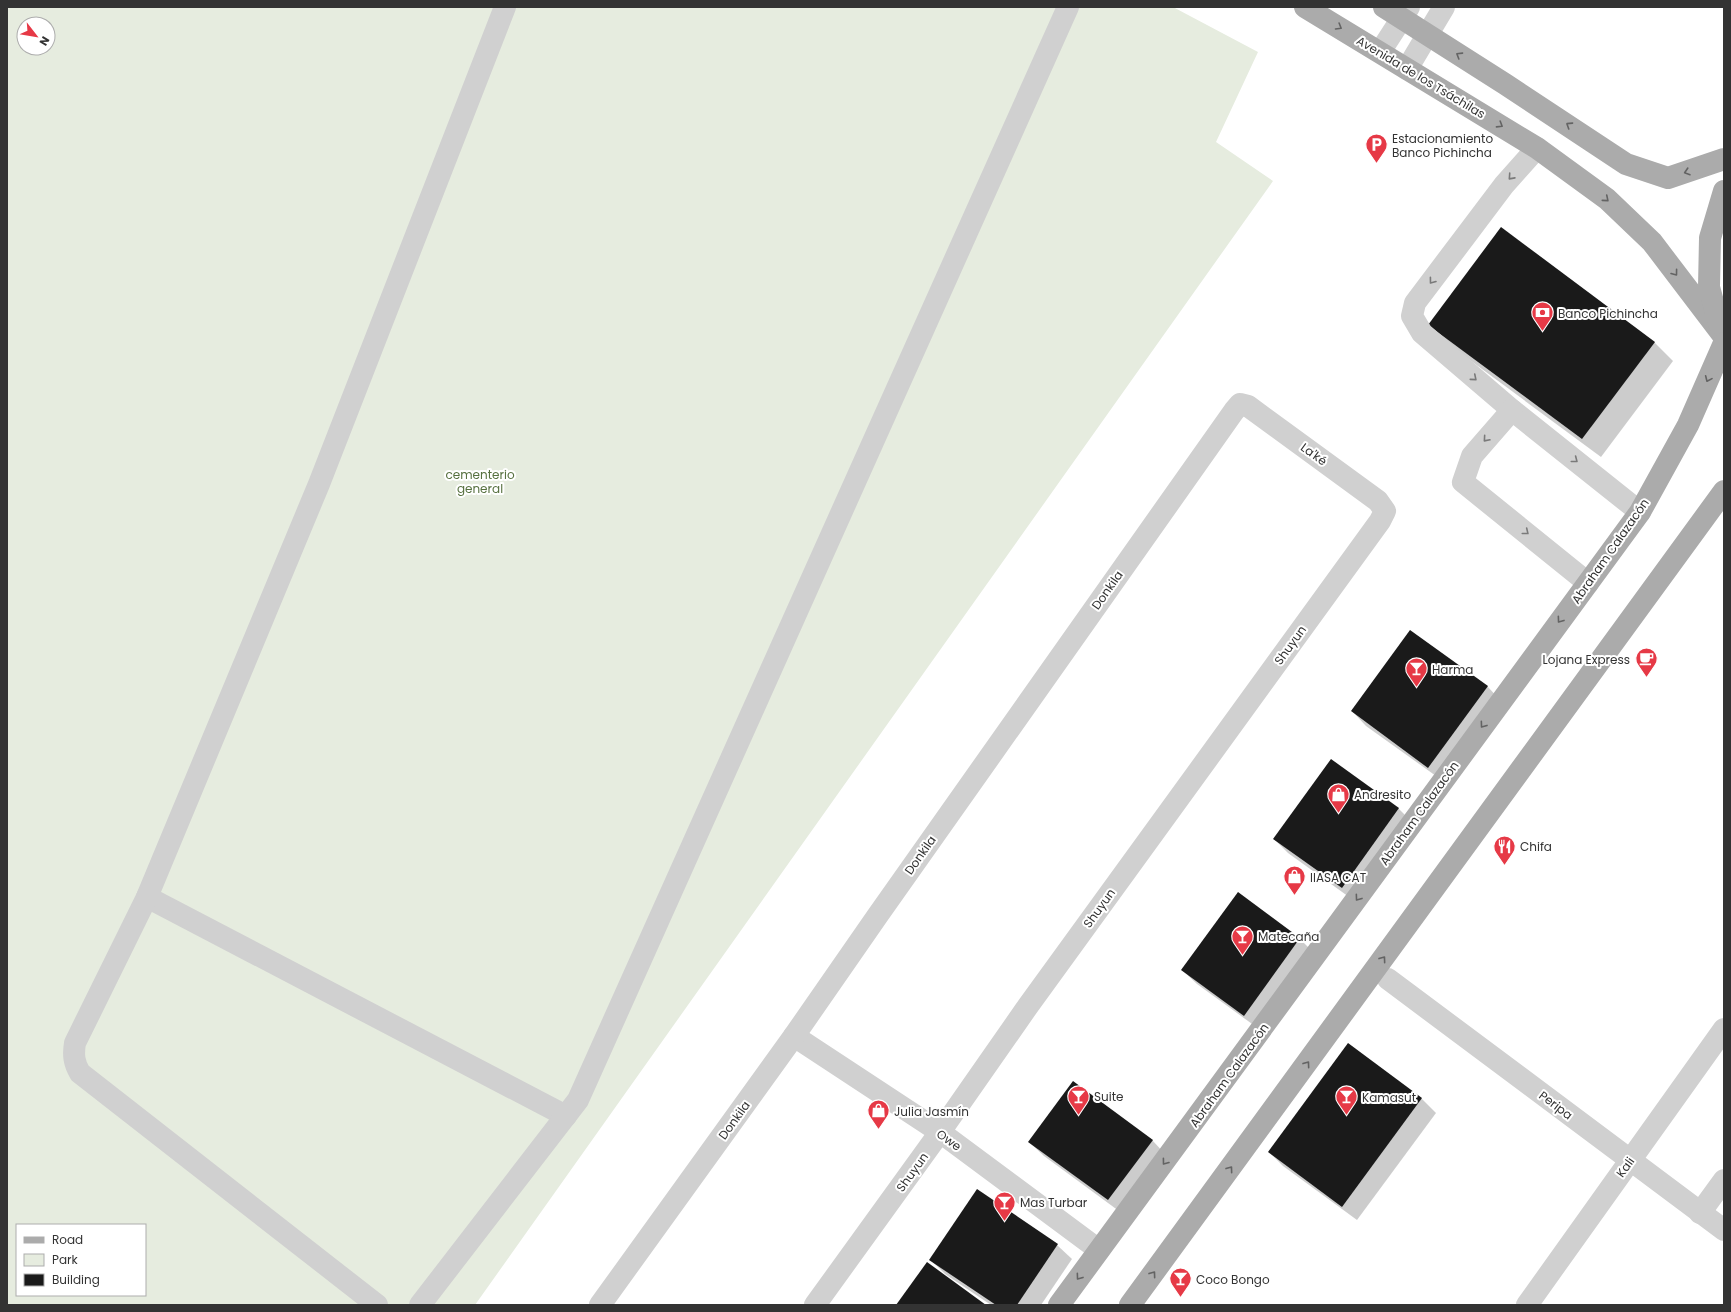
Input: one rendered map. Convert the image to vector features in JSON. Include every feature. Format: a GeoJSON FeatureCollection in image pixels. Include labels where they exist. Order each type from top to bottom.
{"type":"FeatureCollection","features":[{"type":"Feature","properties":{"kind":"main road","name":"Avenida de los Tsáchilas"},"geometry":{"type":"LineString","coordinates":[[1305,7],[1536,148],[1607,199],[1652,242],[1723,339]]}},
{"type":"Feature","properties":{"kind":"main road"},"geometry":{"type":"LineString","coordinates":[[1398,11],[1427,36],[1505,84],[1626,164],[1668,178],[1724,159]]}},
{"type":"Feature","properties":{"kind":"main road"},"geometry":{"type":"LineString","coordinates":[[1723,339],[1709,287],[1710,238],[1724,191]]}},
{"type":"Feature","properties":{"kind":"main road","name":"Abraham Calazacón"},"geometry":{"type":"LineString","coordinates":[[1059,1305],[1640,512],[1688,425],[1723,339]]}},
{"type":"Feature","properties":{"kind":"main road"},"geometry":{"type":"LineString","coordinates":[[1130,1305],[1724,491]]}},
{"type":"Feature","properties":{"kind":"street"},"geometry":{"type":"LineString","coordinates":[[377,1305],[80,1074],[75,1064],[73,1054],[75,1043],[147,897],[319,484],[505,7]]}},
{"type":"Feature","properties":{"kind":"street"},"geometry":{"type":"LineString","coordinates":[[420,1305],[578,1100],[1068,7]]}},
{"type":"Feature","properties":{"kind":"street"},"geometry":{"type":"LineString","coordinates":[[1407,69],[1444,7]]}},
{"type":"Feature","properties":{"kind":"street"},"geometry":{"type":"LineString","coordinates":[[1380,52],[1398,11]]}},
{"type":"Feature","properties":{"kind":"street"},"geometry":{"type":"LineString","coordinates":[[1536,148],[1504,185],[1415,303],[1412,316],[1422,333],[1512,410],[1640,512]]}},
{"type":"Feature","properties":{"kind":"street","name":"La'ké"},"geometry":{"type":"LineString","coordinates":[[1240,404],[1248,406],[1378,501],[1385,511]]}},
{"type":"Feature","properties":{"kind":"street","name":"Donkila"},"geometry":{"type":"LineString","coordinates":[[600,1305],[794,1036],[1240,404]]}},
{"type":"Feature","properties":{"kind":"street"},"geometry":{"type":"LineString","coordinates":[[1512,410],[1472,456],[1463,482],[1588,583]]}},
{"type":"Feature","properties":{"kind":"street","name":"Shuyun"},"geometry":{"type":"LineString","coordinates":[[815,1305],[940,1132],[1028,1006],[1380,521],[1385,511]]}},
{"type":"Feature","properties":{"kind":"street"},"geometry":{"type":"LineString","coordinates":[[147,897],[566,1116]]}},
{"type":"Feature","properties":{"kind":"street","name":"Peripa"},"geometry":{"type":"LineString","coordinates":[[1388,979],[1724,1230]]}},
{"type":"Feature","properties":{"kind":"street","name":"Kali"},"geometry":{"type":"LineString","coordinates":[[1527,1305],[1724,1030]]}},
{"type":"Feature","properties":{"kind":"street","name":"Owe"},"geometry":{"type":"LineString","coordinates":[[794,1036],[940,1132],[1099,1250]]}},
{"type":"Feature","properties":{"kind":"street"},"geometry":{"type":"LineString","coordinates":[[1700,1213],[1724,1180]]}},
{"type":"Feature","properties":{"kind":"green space","name":"cementerio general"},"geometry":{"type":"Polygon","coordinates":[[[7,7],[1173,7],[1258,52],[1216,142],[1273,181],[475,1305],[7,1305],[7,7]]]}},
{"type":"Feature","properties":{"kind":"building","name":"Banco Pichincha"},"geometry":{"type":"Polygon","coordinates":[[[1501,227],[1655,342],[1582,439],[1428,325],[1501,227]]]}},
{"type":"Feature","properties":{"kind":"building"},"geometry":{"type":"Polygon","coordinates":[[[1410,630],[1488,686],[1428,768],[1351,711],[1410,630]]]}},
{"type":"Feature","properties":{"kind":"building"},"geometry":{"type":"Polygon","coordinates":[[[1331,759],[1399,808],[1342,888],[1273,839],[1331,759]]]}},
{"type":"Feature","properties":{"kind":"building"},"geometry":{"type":"Polygon","coordinates":[[[1238,892],[1300,938],[1244,1016],[1181,970],[1238,892]]]}},
{"type":"Feature","properties":{"kind":"building"},"geometry":{"type":"Polygon","coordinates":[[[1348,1043],[1422,1098],[1342,1207],[1268,1152],[1348,1043]]]}},
{"type":"Feature","properties":{"kind":"building"},"geometry":{"type":"Polygon","coordinates":[[[1073,1081],[1153,1140],[1108,1200],[1028,1142],[1073,1081]]]}},
{"type":"Feature","properties":{"kind":"building"},"geometry":{"type":"Polygon","coordinates":[[[977,1189],[1058,1244],[1017,1305],[996,1305],[929,1260],[977,1189]]]}},
{"type":"Feature","properties":{"kind":"building"},"geometry":{"type":"Polygon","coordinates":[[[927,1262],[986,1305],[896,1305],[927,1262]]]}},
{"type":"Feature","properties":{"kind":"place","name":"Estacionamiento Banco Pichincha"},"geometry":{"type":"Point","coordinates":[1377,164]}},
{"type":"Feature","properties":{"kind":"place","name":"Banco Pichincha"},"geometry":{"type":"Point","coordinates":[1542,332]}},
{"type":"Feature","properties":{"kind":"place","name":"Lojana Express"},"geometry":{"type":"Point","coordinates":[1646,678]}},
{"type":"Feature","properties":{"kind":"place","name":"Harma"},"geometry":{"type":"Point","coordinates":[1417,688]}},
{"type":"Feature","properties":{"kind":"place","name":"Andresito"},"geometry":{"type":"Point","coordinates":[1339,814]}},
{"type":"Feature","properties":{"kind":"place","name":"Chifa"},"geometry":{"type":"Point","coordinates":[1505,866]}},
{"type":"Feature","properties":{"kind":"place","name":"IIASA CAT"},"geometry":{"type":"Point","coordinates":[1294,896]}},
{"type":"Feature","properties":{"kind":"place","name":"Matecaña"},"geometry":{"type":"Point","coordinates":[1242,956]}},
{"type":"Feature","properties":{"kind":"place","name":"Suite"},"geometry":{"type":"Point","coordinates":[1079,1116]}},
{"type":"Feature","properties":{"kind":"place","name":"Kamasut"},"geometry":{"type":"Point","coordinates":[1347,1116]}},
{"type":"Feature","properties":{"kind":"place","name":"Julia Jasmín"},"geometry":{"type":"Point","coordinates":[878,1130]}},
{"type":"Feature","properties":{"kind":"place","name":"Mas Turbar"},"geometry":{"type":"Point","coordinates":[1005,1222]}},
{"type":"Feature","properties":{"kind":"place","name":"Coco Bongo"},"geometry":{"type":"Point","coordinates":[1181,1298]}}]}
